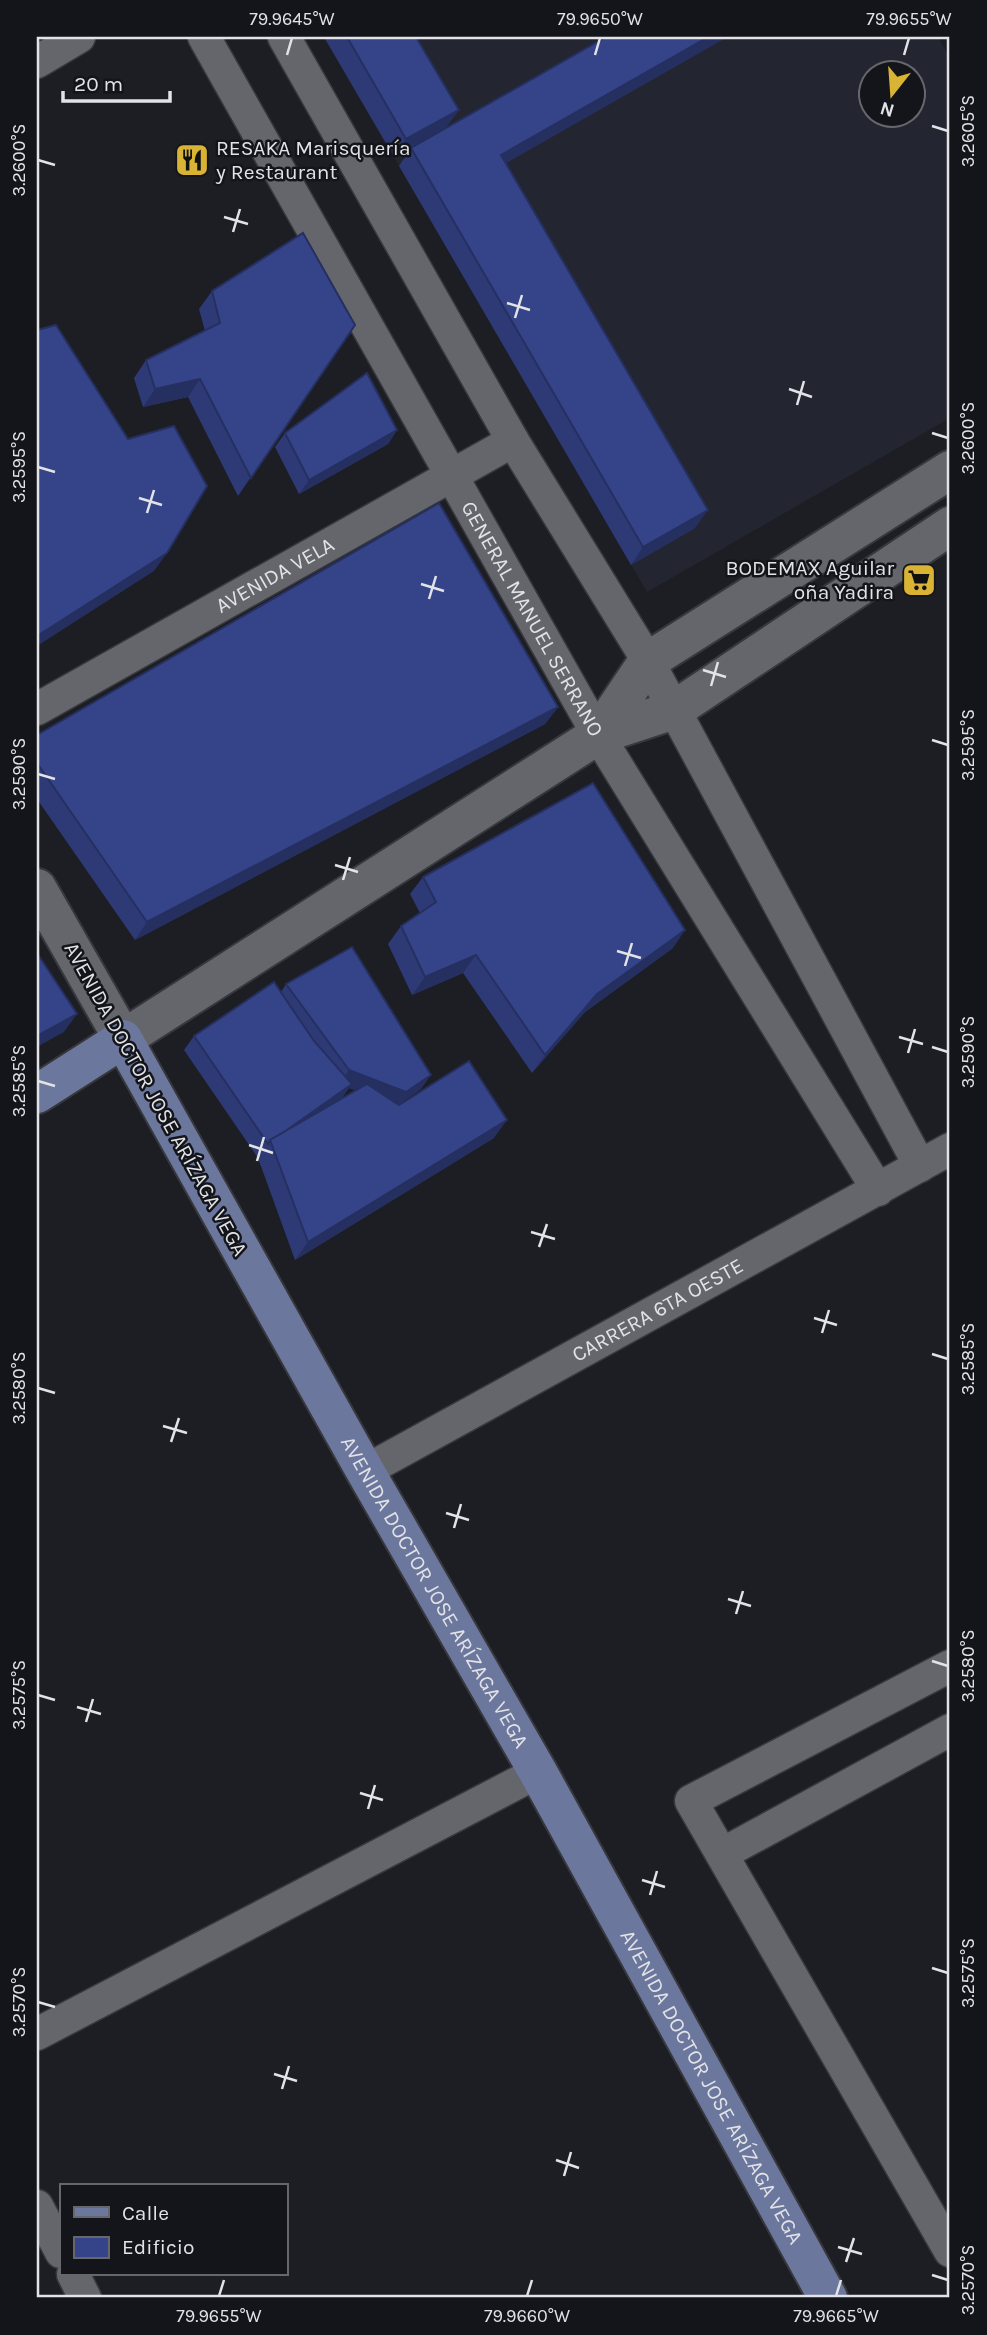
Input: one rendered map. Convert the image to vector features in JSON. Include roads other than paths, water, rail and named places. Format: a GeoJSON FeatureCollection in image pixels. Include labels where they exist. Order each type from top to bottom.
{"type":"FeatureCollection","features":[{"type":"Feature","properties":{"kind":"main road"},"geometry":{"type":"LineString","coordinates":[[37,1094],[123,1039]]}},
{"type":"Feature","properties":{"kind":"main road","name":"AVENIDA DOCTOR JOSE ARÍZAGA VEGA"},"geometry":{"type":"LineString","coordinates":[[123,1039],[365,1471],[538,1772],[828,2298]]}},
{"type":"Feature","properties":{"kind":"street"},"geometry":{"type":"LineString","coordinates":[[37,62],[79,37]]}},
{"type":"Feature","properties":{"kind":"street","name":"GENERAL MANUEL SERRANO"},"geometry":{"type":"LineString","coordinates":[[204,37],[598,735],[878,1190]]}},
{"type":"Feature","properties":{"kind":"street"},"geometry":{"type":"LineString","coordinates":[[284,37],[513,441],[648,662],[920,1166]]}},
{"type":"Feature","properties":{"kind":"street","name":"AVENIDA VELA"},"geometry":{"type":"LineString","coordinates":[[37,709],[513,441]]}},
{"type":"Feature","properties":{"kind":"street"},"geometry":{"type":"LineString","coordinates":[[598,735],[648,662],[950,470]]}},
{"type":"Feature","properties":{"kind":"street"},"geometry":{"type":"LineString","coordinates":[[123,1039],[598,735],[674,710],[950,526]]}},
{"type":"Feature","properties":{"kind":"street","name":"AVENIDA DOCTOR JOSE ARÍZAGA VEGA"},"geometry":{"type":"LineString","coordinates":[[37,888],[123,1039]]}},
{"type":"Feature","properties":{"kind":"street","name":"CARRERA 6TA OESTE"},"geometry":{"type":"LineString","coordinates":[[365,1471],[950,1149]]}},
{"type":"Feature","properties":{"kind":"street"},"geometry":{"type":"LineString","coordinates":[[950,1666],[691,1801],[950,2251]]}},
{"type":"Feature","properties":{"kind":"street"},"geometry":{"type":"LineString","coordinates":[[722,1854],[950,1730]]}},
{"type":"Feature","properties":{"kind":"street"},"geometry":{"type":"LineString","coordinates":[[37,2034],[538,1772]]}},
{"type":"Feature","properties":{"kind":"street"},"geometry":{"type":"LineString","coordinates":[[37,2206],[60,2250]]}},
{"type":"Feature","properties":{"kind":"street"},"geometry":{"type":"LineString","coordinates":[[73,2276],[85,2298]]}},
{"type":"Feature","properties":{"kind":"place","name":"RESAKA Marisquería y Restaurant"},"geometry":{"type":"Point","coordinates":[192,160]}},
{"type":"Feature","properties":{"kind":"place","name":"BODEMAX Aguilar oña Yadira"},"geometry":{"type":"Point","coordinates":[919,580]}}]}
